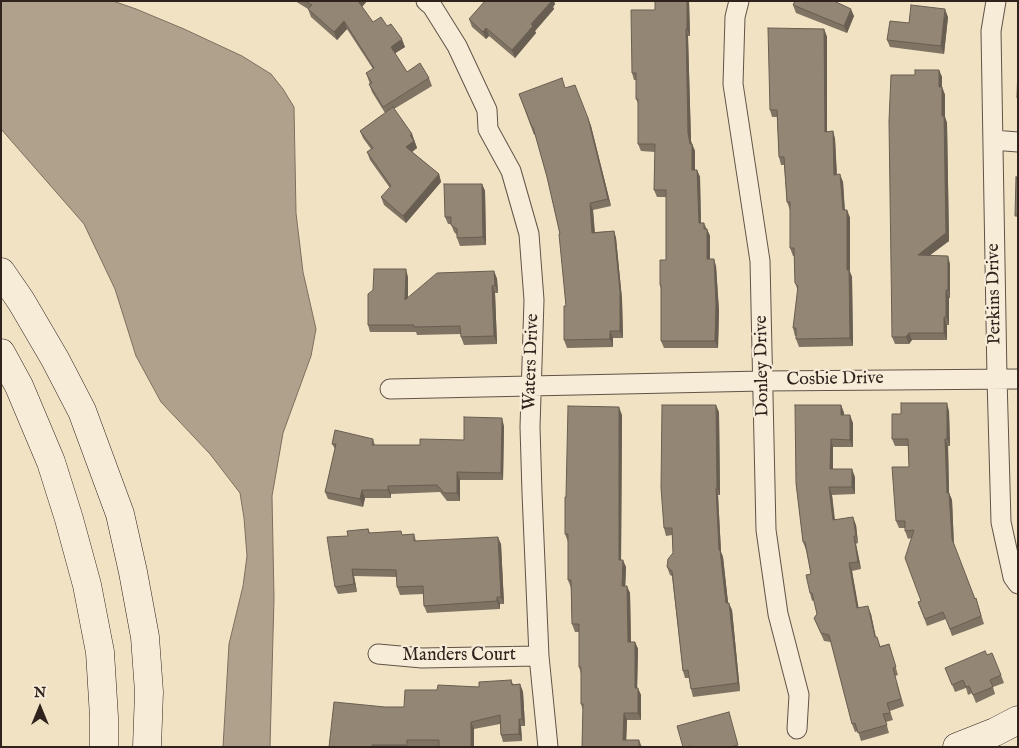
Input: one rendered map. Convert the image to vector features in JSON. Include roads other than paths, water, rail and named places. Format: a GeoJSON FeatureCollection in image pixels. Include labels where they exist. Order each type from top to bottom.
{"type":"FeatureCollection","features":[{"type":"Feature","properties":{"kind":"main road"},"geometry":{"type":"LineString","coordinates":[[1,272],[21,301],[82,410],[120,514],[145,637],[148,692],[147,747]]}},
{"type":"Feature","properties":{"kind":"main road"},"geometry":{"type":"LineString","coordinates":[[1,353],[19,386],[51,462],[87,585],[100,652],[104,747]]}},
{"type":"Feature","properties":{"kind":"main road"},"geometry":{"type":"LineString","coordinates":[[957,747],[995,732],[1018,720]]}},
{"type":"Feature","properties":{"kind":"street","name":"Donley Drive"},"geometry":{"type":"LineString","coordinates":[[739,1],[735,17],[733,84],[760,261],[766,530],[778,614],[799,695],[797,730]]}},
{"type":"Feature","properties":{"kind":"street","name":"Perkins Drive"},"geometry":{"type":"LineString","coordinates":[[996,1],[991,31],[1001,522],[1013,577],[1018,584]]}},
{"type":"Feature","properties":{"kind":"street","name":"Waters Drive"},"geometry":{"type":"LineString","coordinates":[[432,3],[457,46],[487,110],[488,129],[510,171],[529,234],[534,300],[530,427],[532,493],[539,656],[548,747]]}},
{"type":"Feature","properties":{"kind":"street"},"geometry":{"type":"LineString","coordinates":[[993,140],[1018,142]]}},
{"type":"Feature","properties":{"kind":"street","name":"Cosbie Drive"},"geometry":{"type":"LineString","coordinates":[[390,389],[763,381],[1018,379]]}},
{"type":"Feature","properties":{"kind":"street","name":"Manders Court"},"geometry":{"type":"LineString","coordinates":[[378,654],[422,658],[539,656]]}}]}
